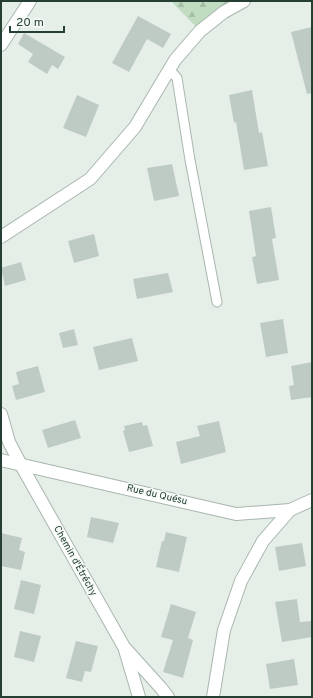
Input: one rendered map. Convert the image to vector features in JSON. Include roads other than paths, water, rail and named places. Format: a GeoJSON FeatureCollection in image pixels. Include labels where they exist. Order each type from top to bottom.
{"type":"FeatureCollection","features":[{"type":"Feature","properties":{"kind":"street"},"geometry":{"type":"LineString","coordinates":[[1,45],[30,1]]}},
{"type":"Feature","properties":{"kind":"street"},"geometry":{"type":"LineString","coordinates":[[1,237],[90,179],[135,127],[174,60],[200,31],[224,12],[244,1]]}},
{"type":"Feature","properties":{"kind":"street","name":"Chemin d'Étréchy"},"geometry":{"type":"LineString","coordinates":[[1,414],[9,442],[21,465],[124,647],[168,697]]}},
{"type":"Feature","properties":{"kind":"street","name":"Rue du Quésu"},"geometry":{"type":"LineString","coordinates":[[1,460],[236,514],[290,510],[312,500]]}},
{"type":"Feature","properties":{"kind":"street"},"geometry":{"type":"LineString","coordinates":[[213,697],[224,630],[241,581],[263,541],[290,510]]}},
{"type":"Feature","properties":{"kind":"street"},"geometry":{"type":"LineString","coordinates":[[124,647],[139,697]]}},
{"type":"Feature","properties":{"kind":"lane"},"geometry":{"type":"LineString","coordinates":[[169,69],[177,78],[190,160],[217,302]]}}]}
